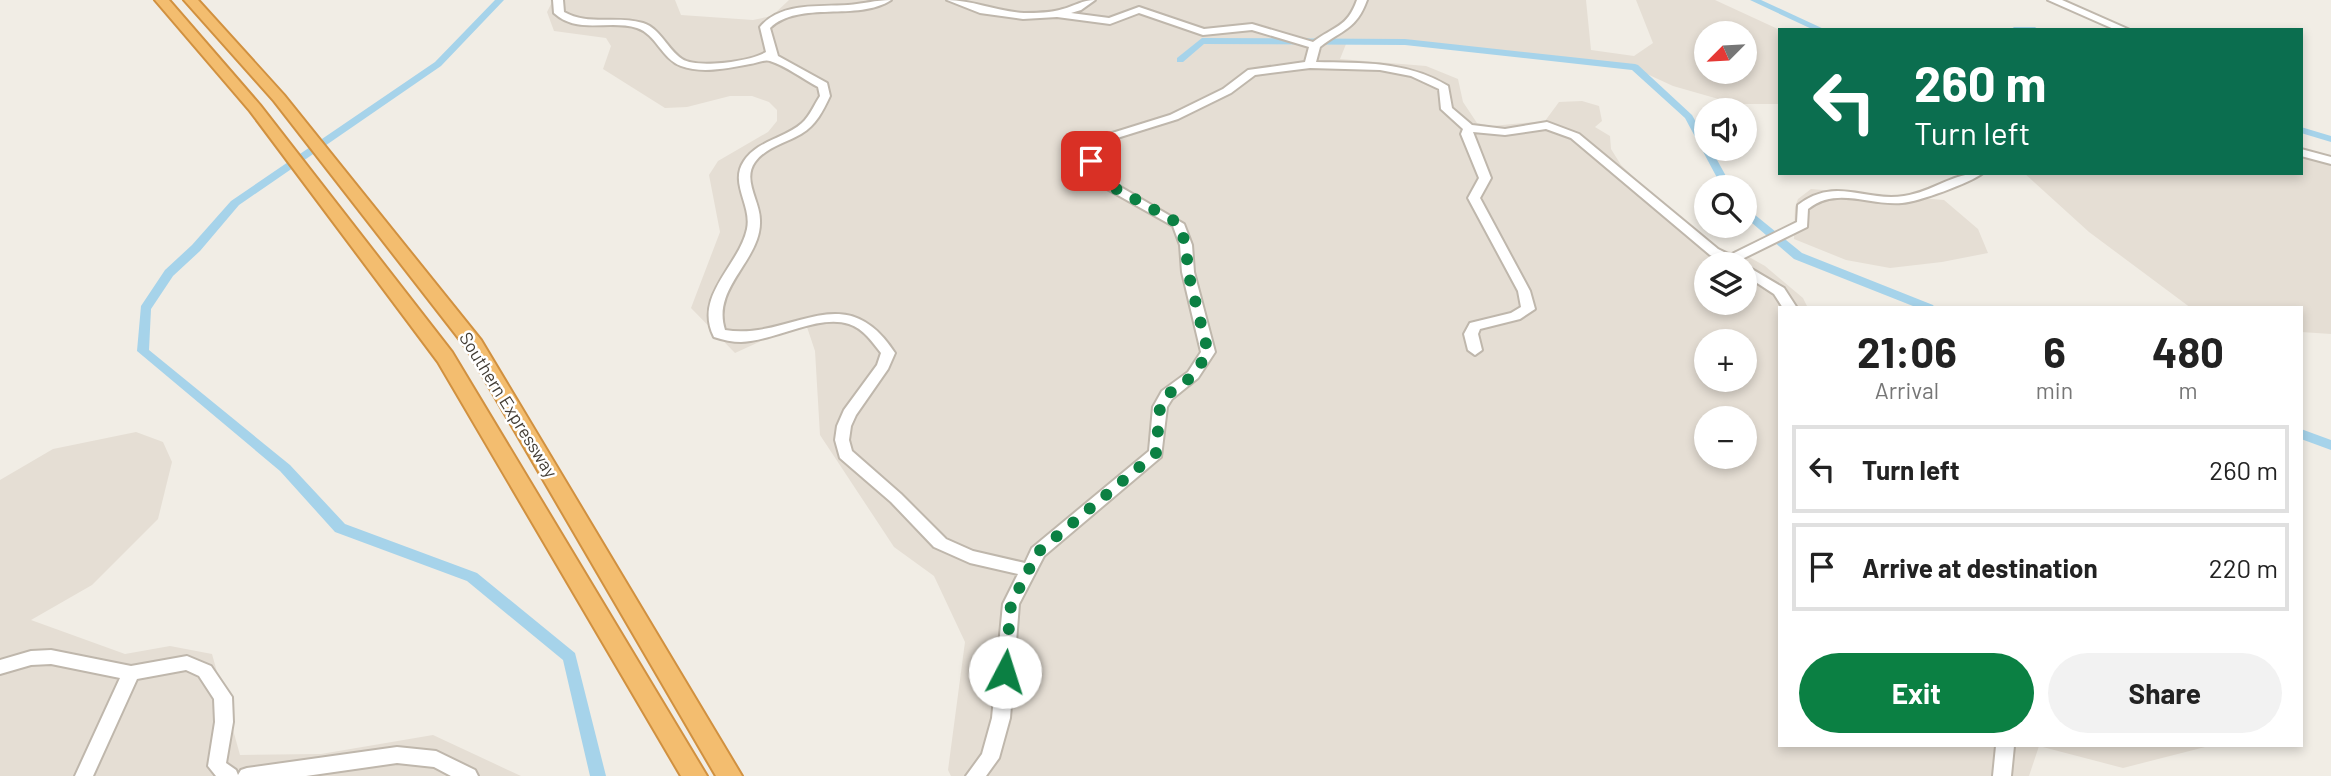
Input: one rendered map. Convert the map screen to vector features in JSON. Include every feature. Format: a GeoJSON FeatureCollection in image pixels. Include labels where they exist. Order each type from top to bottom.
{"type":"FeatureCollection","features":[{"type":"Feature","properties":{"kind":"highway","name":"Southern Expressway"},"geometry":{"type":"LineString","coordinates":[[162,0],[255,108],[445,357],[695,776]]}},
{"type":"Feature","properties":{"kind":"highway","name":"Southern Expressway"},"geometry":{"type":"LineString","coordinates":[[191,0],[279,98],[474,345],[730,776]]}},
{"type":"Feature","properties":{"kind":"street"},"geometry":{"type":"LineString","coordinates":[[558,0],[559,13],[573,23],[639,25],[680,63],[692,66],[742,63],[772,53]]}},
{"type":"Feature","properties":{"kind":"street"},"geometry":{"type":"LineString","coordinates":[[886,0],[848,8],[812,9],[768,22],[765,27],[773,58],[822,85],[825,96],[805,126],[757,153],[747,166],[743,180],[751,199],[752,233],[724,285],[714,319],[716,328],[719,334],[733,338],[790,324],[841,318],[863,323],[879,336],[888,353],[881,369],[847,418],[841,445],[845,454],[896,498],[940,543],[970,557],[1028,570]]}},
{"type":"Feature","properties":{"kind":"street"},"geometry":{"type":"LineString","coordinates":[[952,0],[1000,13],[1061,15],[1110,21],[1139,10],[1203,32],[1252,27],[1312,42],[1344,32],[1358,15],[1362,0]]}},
{"type":"Feature","properties":{"kind":"street"},"geometry":{"type":"LineString","coordinates":[[1061,15],[1083,6],[1090,0]]}},
{"type":"Feature","properties":{"kind":"street"},"geometry":{"type":"LineString","coordinates":[[2053,0],[2120,28]]}},
{"type":"Feature","properties":{"kind":"street"},"geometry":{"type":"LineString","coordinates":[[1310,65],[1309,51],[1312,42]]}},
{"type":"Feature","properties":{"kind":"street"},"geometry":{"type":"LineString","coordinates":[[975,776],[990,758],[1001,718],[1011,604],[1028,570],[1038,552],[1156,453],[1160,407],[1167,395],[1194,375],[1208,352],[1188,272],[1186,245],[1178,223],[1095,177],[1089,154],[1113,136],[1174,117],[1227,91],[1252,72],[1310,65],[1398,70],[1428,76],[1444,88],[1447,110],[1469,128],[1505,132],[1547,125],[1574,136],[1714,252]]}},
{"type":"Feature","properties":{"kind":"street"},"geometry":{"type":"LineString","coordinates":[[1469,128],[1467,134],[1485,178],[1474,198],[1524,291],[1528,309],[1516,316],[1475,326],[1471,334],[1475,350]]}},
{"type":"Feature","properties":{"kind":"street"},"geometry":{"type":"LineString","coordinates":[[2303,153],[2331,161]]}},
{"type":"Feature","properties":{"kind":"street"},"geometry":{"type":"LineString","coordinates":[[1752,252],[1803,224],[1802,208],[1811,198],[1830,193],[1903,201],[1972,175]]}},
{"type":"Feature","properties":{"kind":"street"},"geometry":{"type":"LineString","coordinates":[[1757,277],[1779,291],[1789,306]]}},
{"type":"Feature","properties":{"kind":"street"},"geometry":{"type":"LineString","coordinates":[[0,667],[31,658],[51,657],[131,673],[187,663],[205,671],[223,697],[224,722],[218,766],[230,776]]}},
{"type":"Feature","properties":{"kind":"street"},"geometry":{"type":"LineString","coordinates":[[83,776],[131,673]]}},
{"type":"Feature","properties":{"kind":"street"},"geometry":{"type":"LineString","coordinates":[[2002,776],[2005,747]]}},
{"type":"Feature","properties":{"kind":"street"},"geometry":{"type":"LineString","coordinates":[[247,776],[397,755],[436,759],[469,776]]}},
{"type":"Feature","properties":{"kind":"shaded area"},"geometry":{"type":"Polygon","coordinates":[[[553,0],[675,0],[681,15],[753,20],[772,16],[789,0],[1586,0],[1591,50],[1634,56],[1653,43],[1636,0],[1715,0],[1778,29],[1778,104],[1757,104],[1757,98],[1715,98],[1673,86],[1634,68],[1407,44],[1346,44],[1340,59],[1426,66],[1458,79],[1463,102],[1477,123],[1492,126],[1545,121],[1559,102],[1582,101],[1599,106],[1602,121],[1595,127],[1610,136],[1611,149],[1621,165],[1694,233],[1694,238],[1732,252],[1694,252],[1694,315],[1757,315],[1757,262],[1803,298],[1807,306],[1778,306],[1778,747],[2039,747],[2029,776],[951,776],[948,770],[965,642],[934,576],[894,547],[820,435],[815,351],[805,321],[735,353],[691,308],[720,232],[709,175],[718,161],[768,132],[777,121],[777,110],[769,102],[752,96],[730,96],[687,107],[665,108],[603,69],[611,46],[606,38],[554,31],[547,12],[553,0]]]}},
{"type":"Feature","properties":{"kind":"shaded area"},"geometry":{"type":"Polygon","coordinates":[[[2303,151],[2331,159],[2331,334],[2303,332],[2303,306],[2188,306],[2089,232],[2026,175],[2303,175],[2303,151]]]}},
{"type":"Feature","properties":{"kind":"shaded area"},"geometry":{"type":"Polygon","coordinates":[[[1811,189],[1944,200],[1978,229],[1988,253],[1890,268],[1846,260],[1794,239],[1795,207],[1798,199],[1811,189]]]}},
{"type":"Feature","properties":{"kind":"shaded area"},"geometry":{"type":"Polygon","coordinates":[[[136,432],[163,442],[172,462],[158,519],[92,585],[31,620],[125,654],[170,646],[212,654],[240,755],[321,754],[433,735],[521,776],[0,776],[0,480],[53,449],[136,432]]]}},
{"type":"Feature","properties":{"kind":"shaded area"},"geometry":{"type":"Polygon","coordinates":[[[2043,747],[2205,747],[2123,768],[2043,747]]]}},
{"type":"Feature","properties":{"kind":"waterway"},"geometry":{"type":"LineString","coordinates":[[500,0],[438,64],[235,203],[196,248],[169,273],[145,309],[143,351],[285,468],[340,528],[472,577],[570,657],[598,776]]}},
{"type":"Feature","properties":{"kind":"waterway"},"geometry":{"type":"LineString","coordinates":[[1754,0],[1817,28]]}},
{"type":"Feature","properties":{"kind":"waterway"},"geometry":{"type":"LineString","coordinates":[[1180,60],[1202,41],[1405,42],[1635,67],[1689,117],[1720,175]]}},
{"type":"Feature","properties":{"kind":"waterway"},"geometry":{"type":"LineString","coordinates":[[2303,131],[2331,139]]}},
{"type":"Feature","properties":{"kind":"waterway"},"geometry":{"type":"LineString","coordinates":[[1757,222],[1798,256],[1924,306]]}},
{"type":"Feature","properties":{"kind":"waterway"},"geometry":{"type":"LineString","coordinates":[[2303,435],[2331,445]]}},
{"type":"Feature","properties":{"kind":"route"},"geometry":{"type":"LineString","coordinates":[[1005,672],[1011,604],[1038,552],[1156,453],[1160,407],[1167,395],[1194,375],[1208,352],[1188,272],[1186,245],[1178,223],[1095,177],[1091,161]]}}]}
